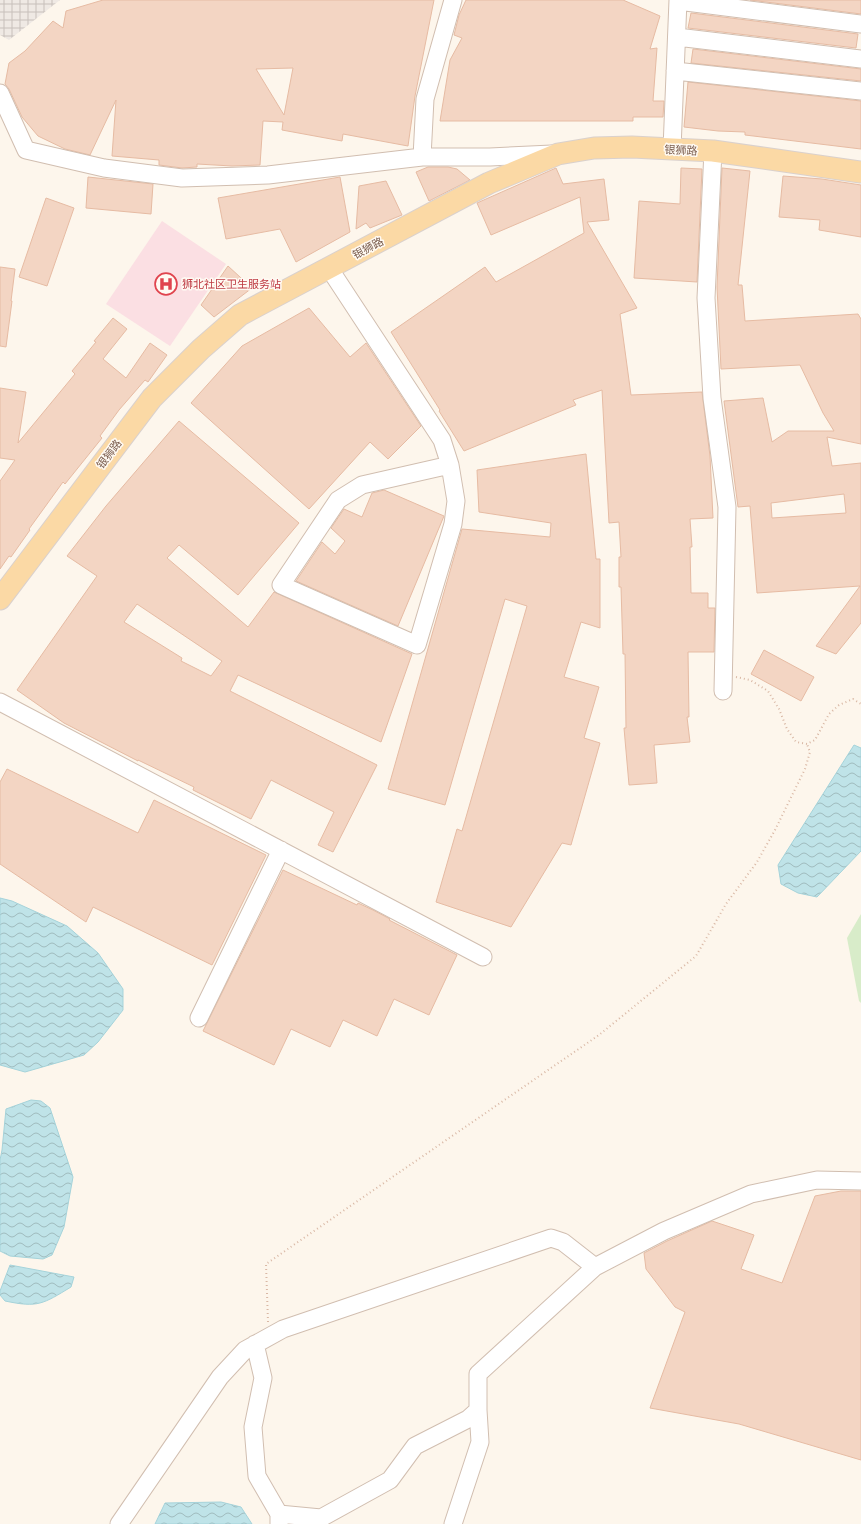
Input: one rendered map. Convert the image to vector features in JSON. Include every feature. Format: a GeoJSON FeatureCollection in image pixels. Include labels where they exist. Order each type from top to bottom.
{"type":"FeatureCollection","features":[{"type":"Feature","properties":{"kind":"main road","name":"银狮路"},"geometry":{"type":"LineString","coordinates":[[0,599],[152,398],[201,349],[240,315],[489,183],[558,154],[594,148],[632,147],[713,151],[861,172]]}},
{"type":"Feature","properties":{"kind":"street"},"geometry":{"type":"LineString","coordinates":[[422,157],[425,99],[453,0]]}},
{"type":"Feature","properties":{"kind":"street"},"geometry":{"type":"LineString","coordinates":[[672,149],[678,0],[861,24]]}},
{"type":"Feature","properties":{"kind":"street"},"geometry":{"type":"LineString","coordinates":[[677,37],[861,59]]}},
{"type":"Feature","properties":{"kind":"street"},"geometry":{"type":"LineString","coordinates":[[675,71],[861,91]]}},
{"type":"Feature","properties":{"kind":"street"},"geometry":{"type":"LineString","coordinates":[[0,93],[26,150],[104,168],[182,178],[268,175],[422,157],[490,157],[558,154]]}},
{"type":"Feature","properties":{"kind":"street"},"geometry":{"type":"LineString","coordinates":[[713,151],[706,298],[712,398],[727,507],[723,691]]}},
{"type":"Feature","properties":{"kind":"street"},"geometry":{"type":"LineString","coordinates":[[329,268],[442,440],[450,465],[456,501],[453,524],[417,645],[281,585],[338,500],[362,486],[450,465]]}},
{"type":"Feature","properties":{"kind":"street"},"geometry":{"type":"LineString","coordinates":[[0,702],[483,957]]}},
{"type":"Feature","properties":{"kind":"street"},"geometry":{"type":"LineString","coordinates":[[199,1018],[281,850]]}},
{"type":"Feature","properties":{"kind":"street"},"geometry":{"type":"LineString","coordinates":[[453,1524],[480,1442],[478,1374],[595,1267],[664,1231],[751,1194],[817,1180],[861,1181]]}},
{"type":"Feature","properties":{"kind":"street"},"geometry":{"type":"LineString","coordinates":[[119,1524],[220,1377],[245,1350],[262,1340],[290,1326],[551,1238],[563,1242],[595,1267]]}},
{"type":"Feature","properties":{"kind":"street"},"geometry":{"type":"LineString","coordinates":[[262,1340],[262,1378],[253,1427],[257,1476],[279,1519],[321,1518],[390,1480],[415,1446],[468,1419],[478,1410]]}},
{"type":"Feature","properties":{"kind":"path"},"geometry":{"type":"LineString","coordinates":[[724,674],[750,680],[768,691],[779,709],[786,729],[796,742],[808,744],[815,740],[829,714],[839,705],[853,700],[861,704]]}},
{"type":"Feature","properties":{"kind":"path"},"geometry":{"type":"LineString","coordinates":[[262,1340],[266,1264],[599,1035],[696,956],[726,904],[757,862],[775,830],[805,769],[810,752],[808,744]]}},
{"type":"Feature","properties":{"kind":"shaded area"},"geometry":{"type":"Polygon","coordinates":[[[0,0],[60,0],[9,40],[0,35],[0,0]]]}},
{"type":"Feature","properties":{"kind":"shaded area","name":"狮北社区卫生服务站"},"geometry":{"type":"Polygon","coordinates":[[[162,221],[226,264],[170,346],[106,304],[162,221]]]}},
{"type":"Feature","properties":{"kind":"green space"},"geometry":{"type":"Polygon","coordinates":[[[861,914],[861,1003],[859,1001],[847,938],[861,914]]]}},
{"type":"Feature","properties":{"kind":"water"},"geometry":{"type":"Polygon","coordinates":[[[854,745],[861,748],[861,851],[817,897],[798,893],[781,884],[778,865],[854,745]]]}},
{"type":"Feature","properties":{"kind":"water"},"geometry":{"type":"Polygon","coordinates":[[[0,898],[12,901],[67,926],[98,953],[123,989],[123,1010],[98,1042],[84,1055],[25,1072],[0,1065],[0,898]]]}},
{"type":"Feature","properties":{"kind":"water"},"geometry":{"type":"Polygon","coordinates":[[[31,1100],[41,1101],[50,1108],[73,1177],[64,1227],[52,1255],[43,1259],[10,1256],[0,1251],[0,1160],[6,1109],[31,1100]]]}},
{"type":"Feature","properties":{"kind":"water"},"geometry":{"type":"Polygon","coordinates":[[[10,1265],[74,1277],[71,1287],[47,1301],[25,1304],[5,1301],[0,1295],[0,1291],[10,1265]]]}},
{"type":"Feature","properties":{"kind":"water"},"geometry":{"type":"Polygon","coordinates":[[[221,1502],[241,1507],[252,1524],[155,1524],[165,1503],[221,1502]]]}},
{"type":"Feature","properties":{"kind":"building"},"geometry":{"type":"Polygon","coordinates":[[[103,0],[434,0],[415,96],[408,146],[343,134],[342,141],[282,130],[283,122],[263,121],[260,165],[232,166],[197,164],[197,167],[182,168],[159,165],[159,160],[112,156],[116,100],[90,155],[65,149],[38,136],[22,117],[9,89],[5,84],[9,63],[25,51],[53,21],[63,28],[66,11],[103,0]],[[293,68],[256,69],[284,115],[293,68]]]}},
{"type":"Feature","properties":{"kind":"building"},"geometry":{"type":"Polygon","coordinates":[[[466,0],[623,0],[660,16],[650,49],[657,48],[653,101],[664,101],[663,117],[633,117],[633,121],[440,121],[450,60],[462,38],[454,35],[459,15],[466,0]]]}},
{"type":"Feature","properties":{"kind":"building"},"geometry":{"type":"Polygon","coordinates":[[[750,0],[861,0],[861,14],[750,0]]]}},
{"type":"Feature","properties":{"kind":"building"},"geometry":{"type":"Polygon","coordinates":[[[691,13],[858,34],[856,48],[688,28],[691,13]]]}},
{"type":"Feature","properties":{"kind":"building"},"geometry":{"type":"Polygon","coordinates":[[[693,49],[861,69],[861,81],[691,63],[693,49]]]}},
{"type":"Feature","properties":{"kind":"building"},"geometry":{"type":"Polygon","coordinates":[[[688,82],[861,101],[861,149],[745,135],[745,132],[718,131],[684,127],[688,82]]]}},
{"type":"Feature","properties":{"kind":"building"},"geometry":{"type":"Polygon","coordinates":[[[428,167],[448,167],[457,169],[470,180],[429,201],[416,172],[428,167]]]}},
{"type":"Feature","properties":{"kind":"building"},"geometry":{"type":"Polygon","coordinates":[[[556,168],[563,184],[604,179],[609,220],[587,222],[637,308],[620,314],[631,395],[702,392],[710,456],[713,518],[690,519],[692,547],[690,547],[691,593],[708,593],[708,608],[715,608],[714,652],[688,652],[689,717],[687,717],[690,742],[654,745],[657,783],[629,785],[624,728],[626,728],[625,654],[623,654],[621,587],[619,587],[619,557],[621,557],[619,522],[609,523],[602,390],[573,400],[576,405],[464,451],[391,332],[485,267],[496,282],[584,233],[580,197],[491,235],[477,203],[556,168]]]}},
{"type":"Feature","properties":{"kind":"building"},"geometry":{"type":"Polygon","coordinates":[[[681,168],[702,169],[697,282],[634,278],[639,201],[680,204],[681,168]]]}},
{"type":"Feature","properties":{"kind":"building"},"geometry":{"type":"Polygon","coordinates":[[[722,168],[750,171],[738,285],[742,285],[745,321],[858,314],[861,319],[861,444],[827,437],[832,466],[861,463],[861,623],[836,654],[816,646],[860,586],[757,593],[750,506],[738,507],[724,401],[763,398],[772,442],[788,431],[834,431],[823,413],[800,365],[721,369],[717,287],[722,168]],[[844,494],[771,503],[772,518],[846,513],[844,494]]]}},
{"type":"Feature","properties":{"kind":"building"},"geometry":{"type":"Polygon","coordinates":[[[783,176],[822,179],[861,185],[861,237],[819,230],[820,220],[779,217],[783,176]]]}},
{"type":"Feature","properties":{"kind":"building"},"geometry":{"type":"Polygon","coordinates":[[[88,177],[153,184],[151,214],[86,208],[88,177]]]}},
{"type":"Feature","properties":{"kind":"building"},"geometry":{"type":"Polygon","coordinates":[[[340,177],[350,232],[296,262],[280,229],[226,239],[218,198],[340,177]]]}},
{"type":"Feature","properties":{"kind":"building"},"geometry":{"type":"Polygon","coordinates":[[[386,181],[402,215],[370,228],[366,223],[356,229],[359,186],[386,181]]]}},
{"type":"Feature","properties":{"kind":"building"},"geometry":{"type":"Polygon","coordinates":[[[46,198],[74,208],[47,286],[19,277],[46,198]]]}},
{"type":"Feature","properties":{"kind":"building"},"geometry":{"type":"Polygon","coordinates":[[[228,266],[252,288],[214,317],[201,305],[228,266]]]}},
{"type":"Feature","properties":{"kind":"building"},"geometry":{"type":"Polygon","coordinates":[[[0,267],[15,269],[6,347],[0,346],[0,267]]]}},
{"type":"Feature","properties":{"kind":"building"},"geometry":{"type":"Polygon","coordinates":[[[309,308],[350,357],[366,343],[421,426],[388,459],[370,442],[309,509],[191,403],[242,346],[309,308]]]}},
{"type":"Feature","properties":{"kind":"building"},"geometry":{"type":"Polygon","coordinates":[[[113,318],[127,329],[103,359],[126,378],[150,343],[167,355],[148,382],[145,380],[119,410],[100,436],[102,438],[65,484],[63,482],[11,557],[9,556],[0,569],[0,481],[15,460],[0,458],[0,388],[26,392],[18,443],[75,374],[72,371],[96,342],[94,341],[113,318]]]}},
{"type":"Feature","properties":{"kind":"building"},"geometry":{"type":"Polygon","coordinates":[[[179,421],[299,523],[238,595],[179,545],[167,558],[248,627],[274,592],[412,654],[381,742],[238,675],[230,691],[377,765],[333,852],[318,845],[334,812],[271,780],[251,819],[193,790],[194,787],[138,761],[64,723],[17,690],[97,576],[67,556],[106,506],[179,421]],[[137,604],[124,622],[182,658],[181,661],[211,676],[222,661],[137,604]]]}},
{"type":"Feature","properties":{"kind":"building"},"geometry":{"type":"Polygon","coordinates":[[[586,454],[596,559],[600,559],[600,628],[581,622],[564,677],[599,687],[584,738],[600,743],[571,845],[562,843],[511,927],[436,902],[457,829],[462,831],[527,606],[505,599],[445,805],[388,789],[462,529],[550,537],[551,523],[479,512],[477,470],[586,454]]]}},
{"type":"Feature","properties":{"kind":"building"},"geometry":{"type":"Polygon","coordinates":[[[384,490],[444,516],[398,626],[296,581],[322,542],[335,554],[345,541],[331,528],[344,509],[362,517],[372,493],[384,490]]]}},
{"type":"Feature","properties":{"kind":"building"},"geometry":{"type":"Polygon","coordinates":[[[764,650],[814,677],[801,701],[751,674],[764,650]]]}},
{"type":"Feature","properties":{"kind":"building"},"geometry":{"type":"Polygon","coordinates":[[[7,769],[138,833],[154,800],[266,855],[212,965],[93,907],[86,922],[0,864],[0,782],[7,769]]]}},
{"type":"Feature","properties":{"kind":"building"},"geometry":{"type":"Polygon","coordinates":[[[283,870],[357,905],[358,903],[373,910],[390,919],[389,920],[457,955],[429,1015],[394,999],[377,1036],[343,1020],[330,1047],[291,1029],[274,1065],[203,1031],[283,870]]]}},
{"type":"Feature","properties":{"kind":"building"},"geometry":{"type":"Polygon","coordinates":[[[841,1191],[861,1191],[861,1460],[739,1424],[650,1408],[685,1312],[675,1307],[646,1269],[644,1253],[712,1221],[754,1235],[741,1269],[782,1283],[815,1196],[841,1191]]]}},
{"type":"Feature","properties":{"kind":"place","name":"狮北社区卫生服务站"},"geometry":{"type":"Point","coordinates":[166,284]}}]}
